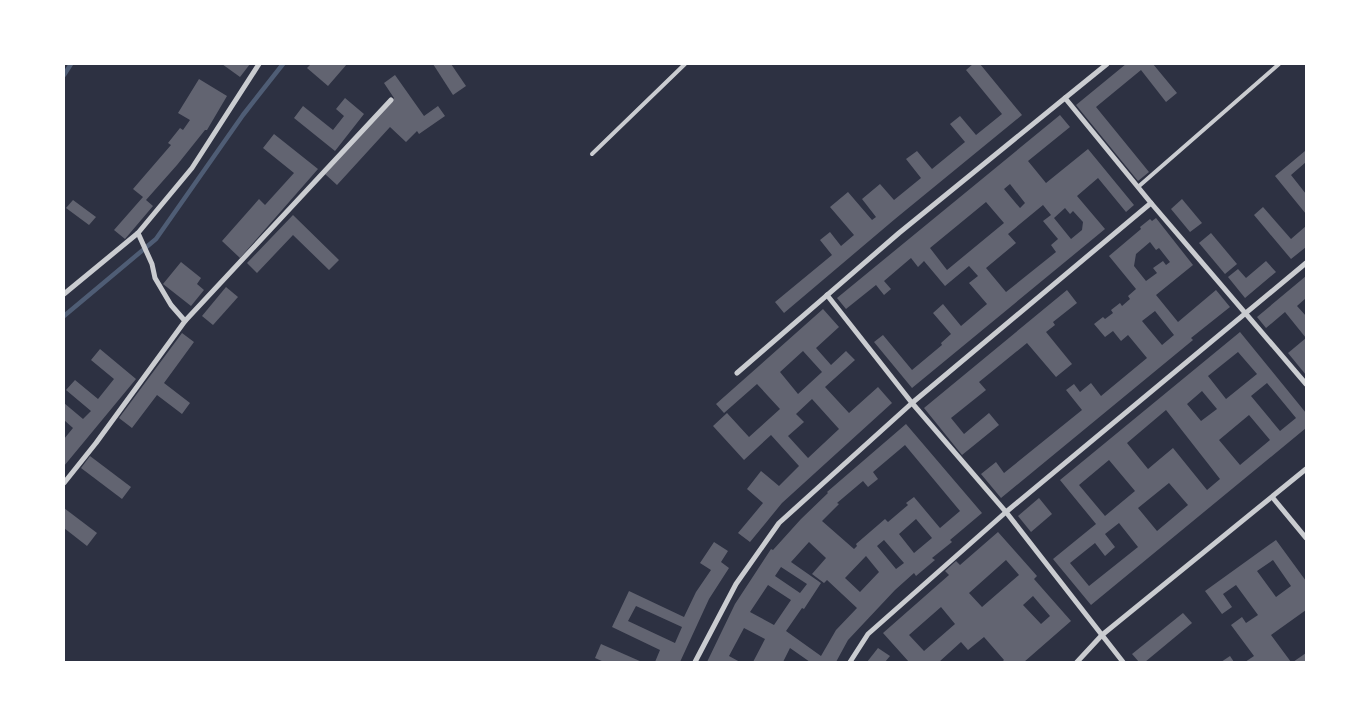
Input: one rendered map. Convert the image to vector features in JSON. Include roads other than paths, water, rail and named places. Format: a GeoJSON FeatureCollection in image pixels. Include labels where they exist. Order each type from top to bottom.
{"type":"FeatureCollection","features":[{"type":"Feature","properties":{"kind":"street"},"geometry":{"type":"LineString","coordinates":[[64,294],[138,233],[192,168],[259,64]]}},
{"type":"Feature","properties":{"kind":"street"},"geometry":{"type":"LineString","coordinates":[[737,374],[899,233],[1107,64]]}},
{"type":"Feature","properties":{"kind":"street"},"geometry":{"type":"LineString","coordinates":[[1064,98],[1151,204],[1306,384]]}},
{"type":"Feature","properties":{"kind":"street"},"geometry":{"type":"LineString","coordinates":[[64,483],[96,443],[185,321],[391,100]]}},
{"type":"Feature","properties":{"kind":"street"},"geometry":{"type":"LineString","coordinates":[[695,662],[736,584],[779,523],[912,403],[1151,204]]}},
{"type":"Feature","properties":{"kind":"street"},"geometry":{"type":"LineString","coordinates":[[138,233],[152,264],[155,278],[171,305],[185,321]]}},
{"type":"Feature","properties":{"kind":"street"},"geometry":{"type":"LineString","coordinates":[[850,662],[868,634],[1006,512],[1306,263]]}},
{"type":"Feature","properties":{"kind":"street"},"geometry":{"type":"LineString","coordinates":[[827,295],[912,403],[1006,512],[1123,662]]}},
{"type":"Feature","properties":{"kind":"street"},"geometry":{"type":"LineString","coordinates":[[1077,662],[1102,635],[1273,498],[1306,469]]}},
{"type":"Feature","properties":{"kind":"street"},"geometry":{"type":"LineString","coordinates":[[1273,498],[1306,538]]}},
{"type":"Feature","properties":{"kind":"lane"},"geometry":{"type":"LineString","coordinates":[[592,154],[685,64]]}},
{"type":"Feature","properties":{"kind":"lane"},"geometry":{"type":"LineString","coordinates":[[1138,188],[1279,64]]}},
{"type":"Feature","properties":{"kind":"waterway"},"geometry":{"type":"LineString","coordinates":[[64,75],[71,64]]}},
{"type":"Feature","properties":{"kind":"waterway"},"geometry":{"type":"LineString","coordinates":[[64,316],[156,239],[243,115],[283,64]]}}]}
